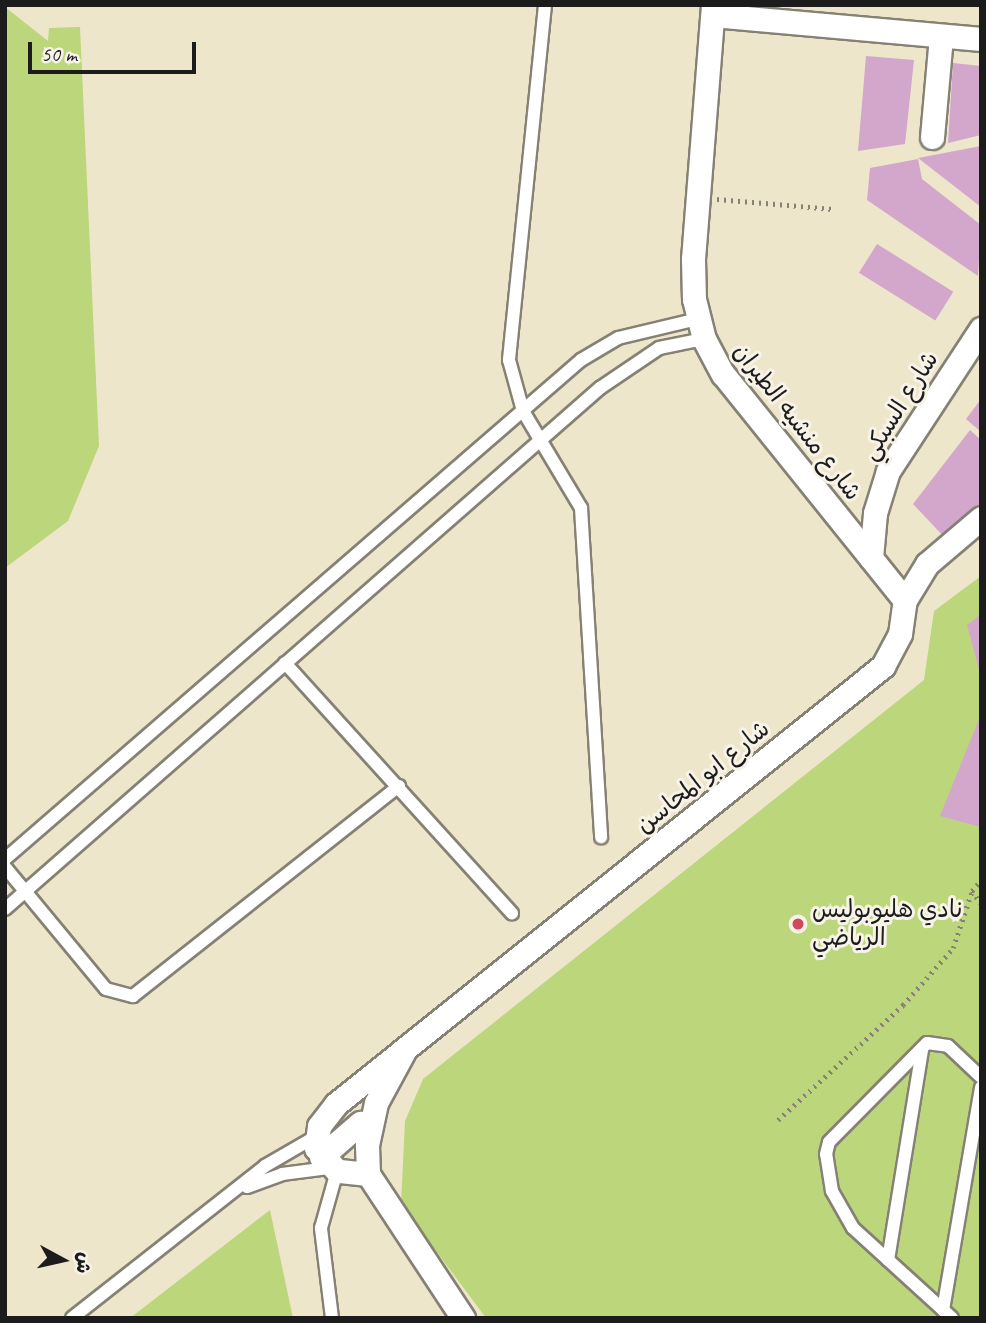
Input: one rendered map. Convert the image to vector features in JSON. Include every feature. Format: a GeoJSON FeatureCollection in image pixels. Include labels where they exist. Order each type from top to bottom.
{"type":"FeatureCollection","features":[{"type":"Feature","properties":{"kind":"street"},"geometry":{"type":"LineString","coordinates":[[713,10],[981,39]]}},
{"type":"Feature","properties":{"kind":"street","name":"شارع منشيه الطيران"},"geometry":{"type":"LineString","coordinates":[[713,10],[693,279],[701,329],[723,374],[905,600]]}},
{"type":"Feature","properties":{"kind":"street"},"geometry":{"type":"LineString","coordinates":[[932,137],[941,36]]}},
{"type":"Feature","properties":{"kind":"street","name":"شارع السبكي"},"geometry":{"type":"LineString","coordinates":[[871,558],[875,513],[888,471],[981,329]]}},
{"type":"Feature","properties":{"kind":"street","name":"شارع ابو المحاسن"},"geometry":{"type":"LineString","coordinates":[[326,1158],[336,1104],[381,1063],[412,1044],[883,666],[900,634],[905,600],[927,564],[981,518]]}},
{"type":"Feature","properties":{"kind":"street","name":"شارع ابو المحاسن"},"geometry":{"type":"LineString","coordinates":[[368,1174],[365,1127],[381,1090],[412,1044]]}},
{"type":"Feature","properties":{"kind":"street"},"geometry":{"type":"LineString","coordinates":[[326,1158],[365,1127],[336,1104]]}},
{"type":"Feature","properties":{"kind":"street"},"geometry":{"type":"LineString","coordinates":[[326,1158],[368,1174],[463,1318]]}},
{"type":"Feature","properties":{"kind":"lane"},"geometry":{"type":"LineString","coordinates":[[545,5],[509,360],[523,411],[581,508],[601,836]]}},
{"type":"Feature","properties":{"kind":"lane"},"geometry":{"type":"LineString","coordinates":[[5,859],[581,360],[618,338],[701,329]]}},
{"type":"Feature","properties":{"kind":"lane"},"geometry":{"type":"LineString","coordinates":[[5,909],[600,388],[659,348],[701,329]]}},
{"type":"Feature","properties":{"kind":"lane"},"geometry":{"type":"LineString","coordinates":[[285,663],[512,913]]}},
{"type":"Feature","properties":{"kind":"lane"},"geometry":{"type":"LineString","coordinates":[[5,867],[106,989],[133,996],[399,786]]}},
{"type":"Feature","properties":{"kind":"lane"},"geometry":{"type":"LineString","coordinates":[[948,1314],[853,1228],[839,1206],[826,1154],[829,1142],[922,1049],[934,1042],[948,1046],[981,1077]]}},
{"type":"Feature","properties":{"kind":"lane"},"geometry":{"type":"LineString","coordinates":[[888,1260],[922,1049]]}},
{"type":"Feature","properties":{"kind":"lane"},"geometry":{"type":"LineString","coordinates":[[948,1314],[981,1087]]}},
{"type":"Feature","properties":{"kind":"lane"},"geometry":{"type":"LineString","coordinates":[[72,1318],[237,1192],[282,1153],[326,1158]]}},
{"type":"Feature","properties":{"kind":"lane"},"geometry":{"type":"LineString","coordinates":[[237,1192],[326,1158]]}},
{"type":"Feature","properties":{"kind":"lane"},"geometry":{"type":"LineString","coordinates":[[326,1158],[321,1228],[332,1318]]}},
{"type":"Feature","properties":{"kind":"path"},"geometry":{"type":"LineString","coordinates":[[699,197],[833,209]]}},
{"type":"Feature","properties":{"kind":"path"},"geometry":{"type":"LineString","coordinates":[[778,1120],[903,1005],[953,948],[972,891],[981,880]]}},
{"type":"Feature","properties":{"kind":"path"},"geometry":{"type":"LineString","coordinates":[[972,891],[981,903]]}},
{"type":"Feature","properties":{"kind":"green space"},"geometry":{"type":"Polygon","coordinates":[[[5,7],[48,41],[49,28],[80,27],[99,446],[68,521],[5,568],[5,7]]]}},
{"type":"Feature","properties":{"kind":"green space","name":"نادي هليوبوليس الرياضي"},"geometry":{"type":"Polygon","coordinates":[[[981,576],[981,1318],[486,1318],[401,1204],[405,1121],[423,1079],[924,680],[934,611],[981,576]]]}},
{"type":"Feature","properties":{"kind":"green space"},"geometry":{"type":"Polygon","coordinates":[[[270,1210],[293,1318],[130,1318],[270,1210]]]}},
{"type":"Feature","properties":{"kind":"building"},"geometry":{"type":"Polygon","coordinates":[[[866,56],[914,60],[905,144],[858,151],[866,56]]]}},
{"type":"Feature","properties":{"kind":"building"},"geometry":{"type":"Polygon","coordinates":[[[953,63],[981,66],[981,135],[948,143],[953,63]]]}},
{"type":"Feature","properties":{"kind":"building"},"geometry":{"type":"Polygon","coordinates":[[[981,146],[981,207],[918,158],[981,146]]]}},
{"type":"Feature","properties":{"kind":"building"},"geometry":{"type":"Polygon","coordinates":[[[918,159],[922,179],[981,225],[978,276],[867,200],[870,168],[918,159]]]}},
{"type":"Feature","properties":{"kind":"building"},"geometry":{"type":"Polygon","coordinates":[[[877,244],[953,292],[935,321],[859,273],[877,244]]]}},
{"type":"Feature","properties":{"kind":"building"},"geometry":{"type":"Polygon","coordinates":[[[981,399],[981,432],[966,419],[981,399]]]}},
{"type":"Feature","properties":{"kind":"building"},"geometry":{"type":"Polygon","coordinates":[[[970,430],[981,440],[981,511],[946,539],[913,504],[970,430]]]}},
{"type":"Feature","properties":{"kind":"building"},"geometry":{"type":"Polygon","coordinates":[[[981,614],[981,673],[980,673],[967,625],[981,614]]]}},
{"type":"Feature","properties":{"kind":"building"},"geometry":{"type":"Polygon","coordinates":[[[981,714],[981,827],[940,816],[981,714]]]}},
{"type":"Feature","properties":{"kind":"place","name":"نادي هليوبوليس الرياضي"},"geometry":{"type":"Point","coordinates":[798,924]}}]}
